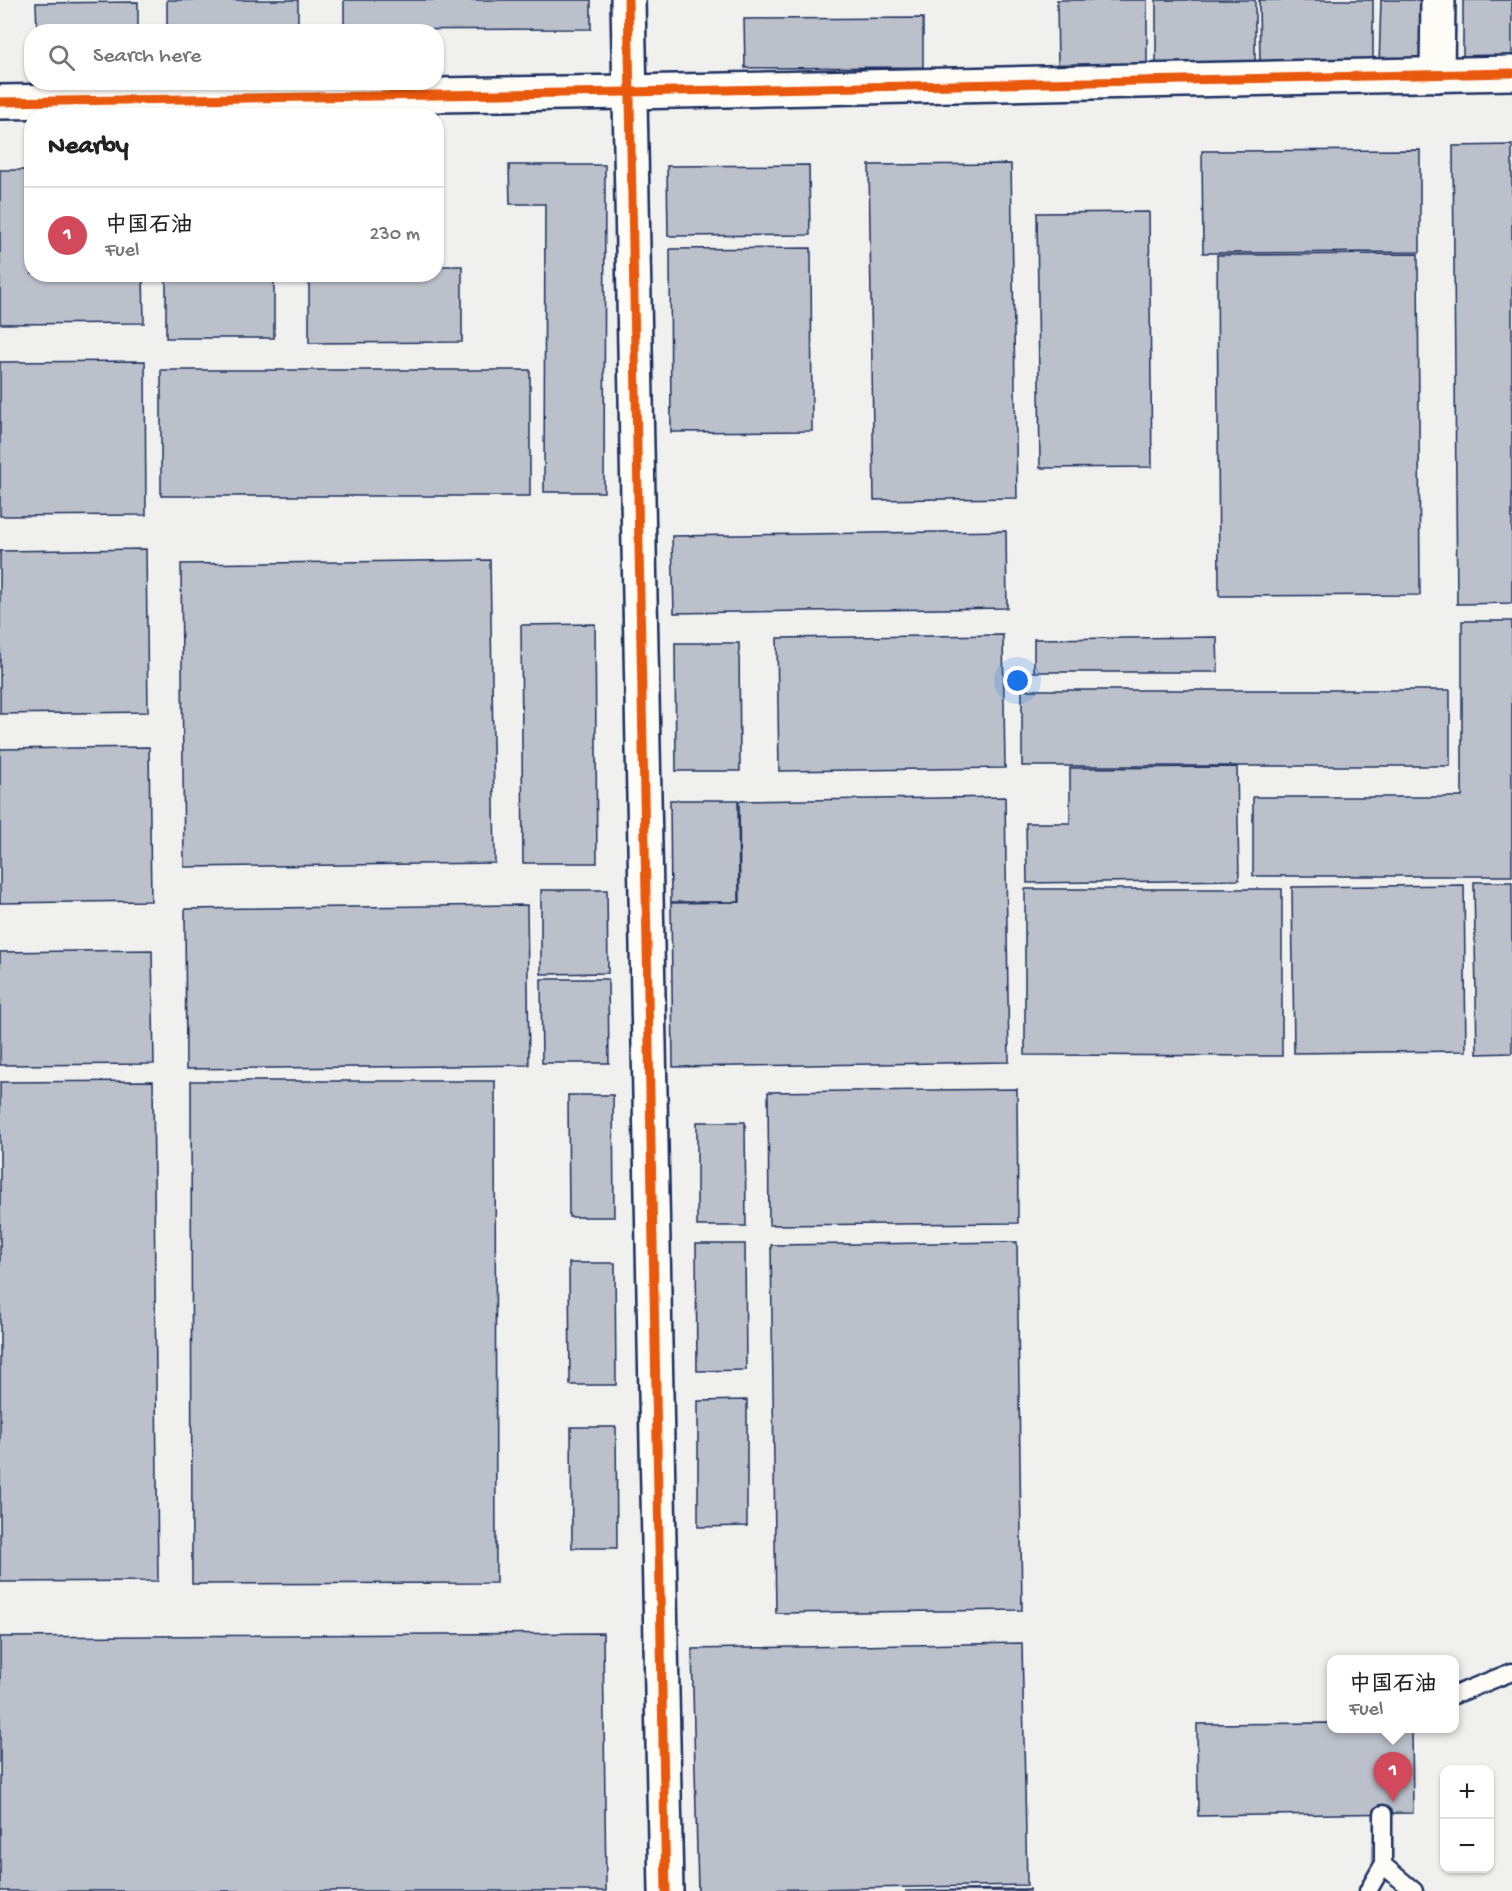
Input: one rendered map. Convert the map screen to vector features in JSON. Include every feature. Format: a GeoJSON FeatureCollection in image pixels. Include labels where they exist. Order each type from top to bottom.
{"type":"FeatureCollection","features":[{"type":"Feature","properties":{"kind":"street"},"geometry":{"type":"LineString","coordinates":[[628,0],[666,1891]]}},
{"type":"Feature","properties":{"kind":"street"},"geometry":{"type":"LineString","coordinates":[[1437,75],[1438,0]]}},
{"type":"Feature","properties":{"kind":"street"},"geometry":{"type":"LineString","coordinates":[[0,102],[629,92],[1512,73]]}},
{"type":"Feature","properties":{"kind":"lane"},"geometry":{"type":"LineString","coordinates":[[1459,1693],[1512,1672]]}},
{"type":"Feature","properties":{"kind":"lane"},"geometry":{"type":"LineString","coordinates":[[1368,1891],[1383,1865],[1383,1814]]}},
{"type":"Feature","properties":{"kind":"lane"},"geometry":{"type":"LineString","coordinates":[[1383,1865],[1414,1891]]}},
{"type":"Feature","properties":{"kind":"building"},"geometry":{"type":"Polygon","coordinates":[[[167,0],[298,0],[298,24],[167,24],[167,0]]]}},
{"type":"Feature","properties":{"kind":"building"},"geometry":{"type":"Polygon","coordinates":[[[344,0],[591,0],[591,29],[444,30],[444,24],[344,24],[344,0]]]}},
{"type":"Feature","properties":{"kind":"building"},"geometry":{"type":"Polygon","coordinates":[[[1057,0],[1147,0],[1147,67],[1058,68],[1057,0]]]}},
{"type":"Feature","properties":{"kind":"building"},"geometry":{"type":"Polygon","coordinates":[[[1156,0],[1255,0],[1255,69],[1156,69],[1156,0]]]}},
{"type":"Feature","properties":{"kind":"building"},"geometry":{"type":"Polygon","coordinates":[[[1259,0],[1373,0],[1373,65],[1260,67],[1259,0]]]}},
{"type":"Feature","properties":{"kind":"building"},"geometry":{"type":"Polygon","coordinates":[[[1381,0],[1431,0],[1429,67],[1379,66],[1381,0]]]}},
{"type":"Feature","properties":{"kind":"building"},"geometry":{"type":"Polygon","coordinates":[[[1463,0],[1512,0],[1512,65],[1463,64],[1463,0]]]}},
{"type":"Feature","properties":{"kind":"building"},"geometry":{"type":"Polygon","coordinates":[[[138,2],[138,24],[37,24],[36,3],[138,2]]]}},
{"type":"Feature","properties":{"kind":"building"},"geometry":{"type":"Polygon","coordinates":[[[923,18],[923,67],[745,68],[744,19],[923,18]]]}},
{"type":"Feature","properties":{"kind":"building"},"geometry":{"type":"Polygon","coordinates":[[[1512,145],[1512,603],[1457,604],[1453,146],[1512,145]]]}},
{"type":"Feature","properties":{"kind":"building"},"geometry":{"type":"Polygon","coordinates":[[[1420,150],[1420,252],[1203,253],[1202,151],[1420,150]]]}},
{"type":"Feature","properties":{"kind":"building"},"geometry":{"type":"Polygon","coordinates":[[[1011,164],[1017,498],[874,500],[869,165],[1011,164]]]}},
{"type":"Feature","properties":{"kind":"building"},"geometry":{"type":"Polygon","coordinates":[[[509,165],[605,165],[604,492],[544,492],[545,204],[510,204],[509,165]]]}},
{"type":"Feature","properties":{"kind":"building"},"geometry":{"type":"Polygon","coordinates":[[[809,165],[810,235],[668,236],[667,166],[809,165]]]}},
{"type":"Feature","properties":{"kind":"building"},"geometry":{"type":"Polygon","coordinates":[[[0,170],[24,170],[24,282],[143,282],[144,323],[0,324],[0,170]]]}},
{"type":"Feature","properties":{"kind":"building"},"geometry":{"type":"Polygon","coordinates":[[[1149,212],[1152,467],[1040,468],[1037,213],[1149,212]]]}},
{"type":"Feature","properties":{"kind":"building"},"geometry":{"type":"Polygon","coordinates":[[[811,248],[812,431],[671,432],[670,249],[811,248]]]}},
{"type":"Feature","properties":{"kind":"building"},"geometry":{"type":"Polygon","coordinates":[[[1418,254],[1420,595],[1219,596],[1217,255],[1418,254]]]}},
{"type":"Feature","properties":{"kind":"building"},"geometry":{"type":"Polygon","coordinates":[[[444,266],[462,266],[462,342],[309,343],[309,282],[444,282],[444,266]]]}},
{"type":"Feature","properties":{"kind":"building"},"geometry":{"type":"Polygon","coordinates":[[[166,282],[274,282],[274,338],[166,338],[166,282]]]}},
{"type":"Feature","properties":{"kind":"building"},"geometry":{"type":"Polygon","coordinates":[[[145,361],[146,515],[0,516],[0,362],[145,361]]]}},
{"type":"Feature","properties":{"kind":"building"},"geometry":{"type":"Polygon","coordinates":[[[161,370],[530,370],[530,496],[161,496],[161,370]]]}},
{"type":"Feature","properties":{"kind":"building"},"geometry":{"type":"Polygon","coordinates":[[[1006,531],[1007,608],[674,613],[672,536],[1006,531]]]}},
{"type":"Feature","properties":{"kind":"building"},"geometry":{"type":"Polygon","coordinates":[[[146,549],[148,712],[0,714],[0,551],[146,549]]]}},
{"type":"Feature","properties":{"kind":"building"},"geometry":{"type":"Polygon","coordinates":[[[490,560],[495,863],[184,867],[181,564],[490,560]]]}},
{"type":"Feature","properties":{"kind":"building"},"geometry":{"type":"Polygon","coordinates":[[[1462,621],[1512,621],[1512,876],[1253,876],[1253,797],[1462,797],[1462,621]]]}},
{"type":"Feature","properties":{"kind":"building"},"geometry":{"type":"Polygon","coordinates":[[[595,624],[597,863],[523,863],[521,625],[595,624]]]}},
{"type":"Feature","properties":{"kind":"building"},"geometry":{"type":"Polygon","coordinates":[[[1003,635],[1005,768],[779,771],[777,638],[1003,635]]]}},
{"type":"Feature","properties":{"kind":"building"},"geometry":{"type":"Polygon","coordinates":[[[1217,637],[1218,672],[1034,672],[1034,639],[1217,637]]]}},
{"type":"Feature","properties":{"kind":"building"},"geometry":{"type":"Polygon","coordinates":[[[675,643],[739,643],[740,771],[676,771],[675,643]]]}},
{"type":"Feature","properties":{"kind":"building"},"geometry":{"type":"Polygon","coordinates":[[[1022,690],[1450,690],[1450,766],[1022,766],[1022,690]]]}},
{"type":"Feature","properties":{"kind":"building"},"geometry":{"type":"Polygon","coordinates":[[[149,747],[151,901],[0,903],[0,749],[149,747]]]}},
{"type":"Feature","properties":{"kind":"building"},"geometry":{"type":"Polygon","coordinates":[[[1237,767],[1239,880],[1027,883],[1026,823],[1070,823],[1070,768],[1237,767]]]}},
{"type":"Feature","properties":{"kind":"building"},"geometry":{"type":"Polygon","coordinates":[[[1005,797],[1009,1062],[673,1067],[671,903],[740,902],[739,801],[1005,797]]]}},
{"type":"Feature","properties":{"kind":"building"},"geometry":{"type":"Polygon","coordinates":[[[670,800],[738,800],[739,902],[671,902],[670,800]]]}},
{"type":"Feature","properties":{"kind":"building"},"geometry":{"type":"Polygon","coordinates":[[[1474,882],[1512,882],[1512,1053],[1477,1054],[1474,882]]]}},
{"type":"Feature","properties":{"kind":"building"},"geometry":{"type":"Polygon","coordinates":[[[1464,885],[1466,1051],[1294,1053],[1292,887],[1464,885]]]}},
{"type":"Feature","properties":{"kind":"building"},"geometry":{"type":"Polygon","coordinates":[[[1025,889],[1282,889],[1282,1056],[1025,1055],[1025,889]]]}},
{"type":"Feature","properties":{"kind":"building"},"geometry":{"type":"Polygon","coordinates":[[[541,890],[607,890],[608,973],[541,974],[541,890]]]}},
{"type":"Feature","properties":{"kind":"building"},"geometry":{"type":"Polygon","coordinates":[[[527,905],[529,1065],[186,1069],[185,909],[527,905]]]}},
{"type":"Feature","properties":{"kind":"building"},"geometry":{"type":"Polygon","coordinates":[[[152,950],[154,1064],[0,1065],[0,952],[152,950]]]}},
{"type":"Feature","properties":{"kind":"building"},"geometry":{"type":"Polygon","coordinates":[[[541,979],[608,979],[609,1063],[542,1063],[541,979]]]}},
{"type":"Feature","properties":{"kind":"building"},"geometry":{"type":"Polygon","coordinates":[[[153,1081],[158,1581],[0,1582],[0,1082],[153,1081]]]}},
{"type":"Feature","properties":{"kind":"building"},"geometry":{"type":"Polygon","coordinates":[[[191,1081],[495,1081],[496,1583],[192,1584],[191,1081]]]}},
{"type":"Feature","properties":{"kind":"building"},"geometry":{"type":"Polygon","coordinates":[[[1017,1089],[1018,1223],[769,1225],[768,1092],[1017,1089]]]}},
{"type":"Feature","properties":{"kind":"building"},"geometry":{"type":"Polygon","coordinates":[[[568,1095],[613,1095],[614,1217],[569,1217],[568,1095]]]}},
{"type":"Feature","properties":{"kind":"building"},"geometry":{"type":"Polygon","coordinates":[[[697,1122],[745,1122],[746,1226],[697,1226],[697,1122]]]}},
{"type":"Feature","properties":{"kind":"building"},"geometry":{"type":"Polygon","coordinates":[[[1017,1242],[1022,1610],[776,1613],[771,1245],[1017,1242]]]}},
{"type":"Feature","properties":{"kind":"building"},"geometry":{"type":"Polygon","coordinates":[[[696,1244],[745,1244],[746,1370],[697,1371],[696,1244]]]}},
{"type":"Feature","properties":{"kind":"building"},"geometry":{"type":"Polygon","coordinates":[[[569,1263],[615,1263],[616,1385],[570,1385],[569,1263]]]}},
{"type":"Feature","properties":{"kind":"building"},"geometry":{"type":"Polygon","coordinates":[[[747,1400],[747,1526],[698,1527],[698,1401],[747,1400]]]}},
{"type":"Feature","properties":{"kind":"building"},"geometry":{"type":"Polygon","coordinates":[[[571,1427],[616,1427],[617,1548],[572,1548],[571,1427]]]}},
{"type":"Feature","properties":{"kind":"building"},"geometry":{"type":"Polygon","coordinates":[[[603,1633],[606,1891],[0,1891],[0,1637],[603,1633]]]}},
{"type":"Feature","properties":{"kind":"building"},"geometry":{"type":"Polygon","coordinates":[[[1022,1643],[1027,1885],[698,1891],[692,1649],[1022,1643]]]}},
{"type":"Feature","properties":{"kind":"building"},"geometry":{"type":"Polygon","coordinates":[[[1327,1723],[1327,1733],[1412,1733],[1413,1813],[1198,1816],[1197,1724],[1327,1723]]]}},
{"type":"Feature","properties":{"kind":"building"},"geometry":{"type":"Polygon","coordinates":[[[1030,1889],[1030,1891],[905,1891],[1030,1889]]]}},
{"type":"Feature","properties":{"kind":"cycle path"},"geometry":{"type":"LineString","coordinates":[[628,0],[666,1891]]}},
{"type":"Feature","properties":{"kind":"cycle path"},"geometry":{"type":"LineString","coordinates":[[0,102],[629,92],[1512,73]]}},
{"type":"Feature","properties":{"kind":"place","name":"中国石油"},"geometry":{"type":"Point","coordinates":[1393,1802]}}]}
